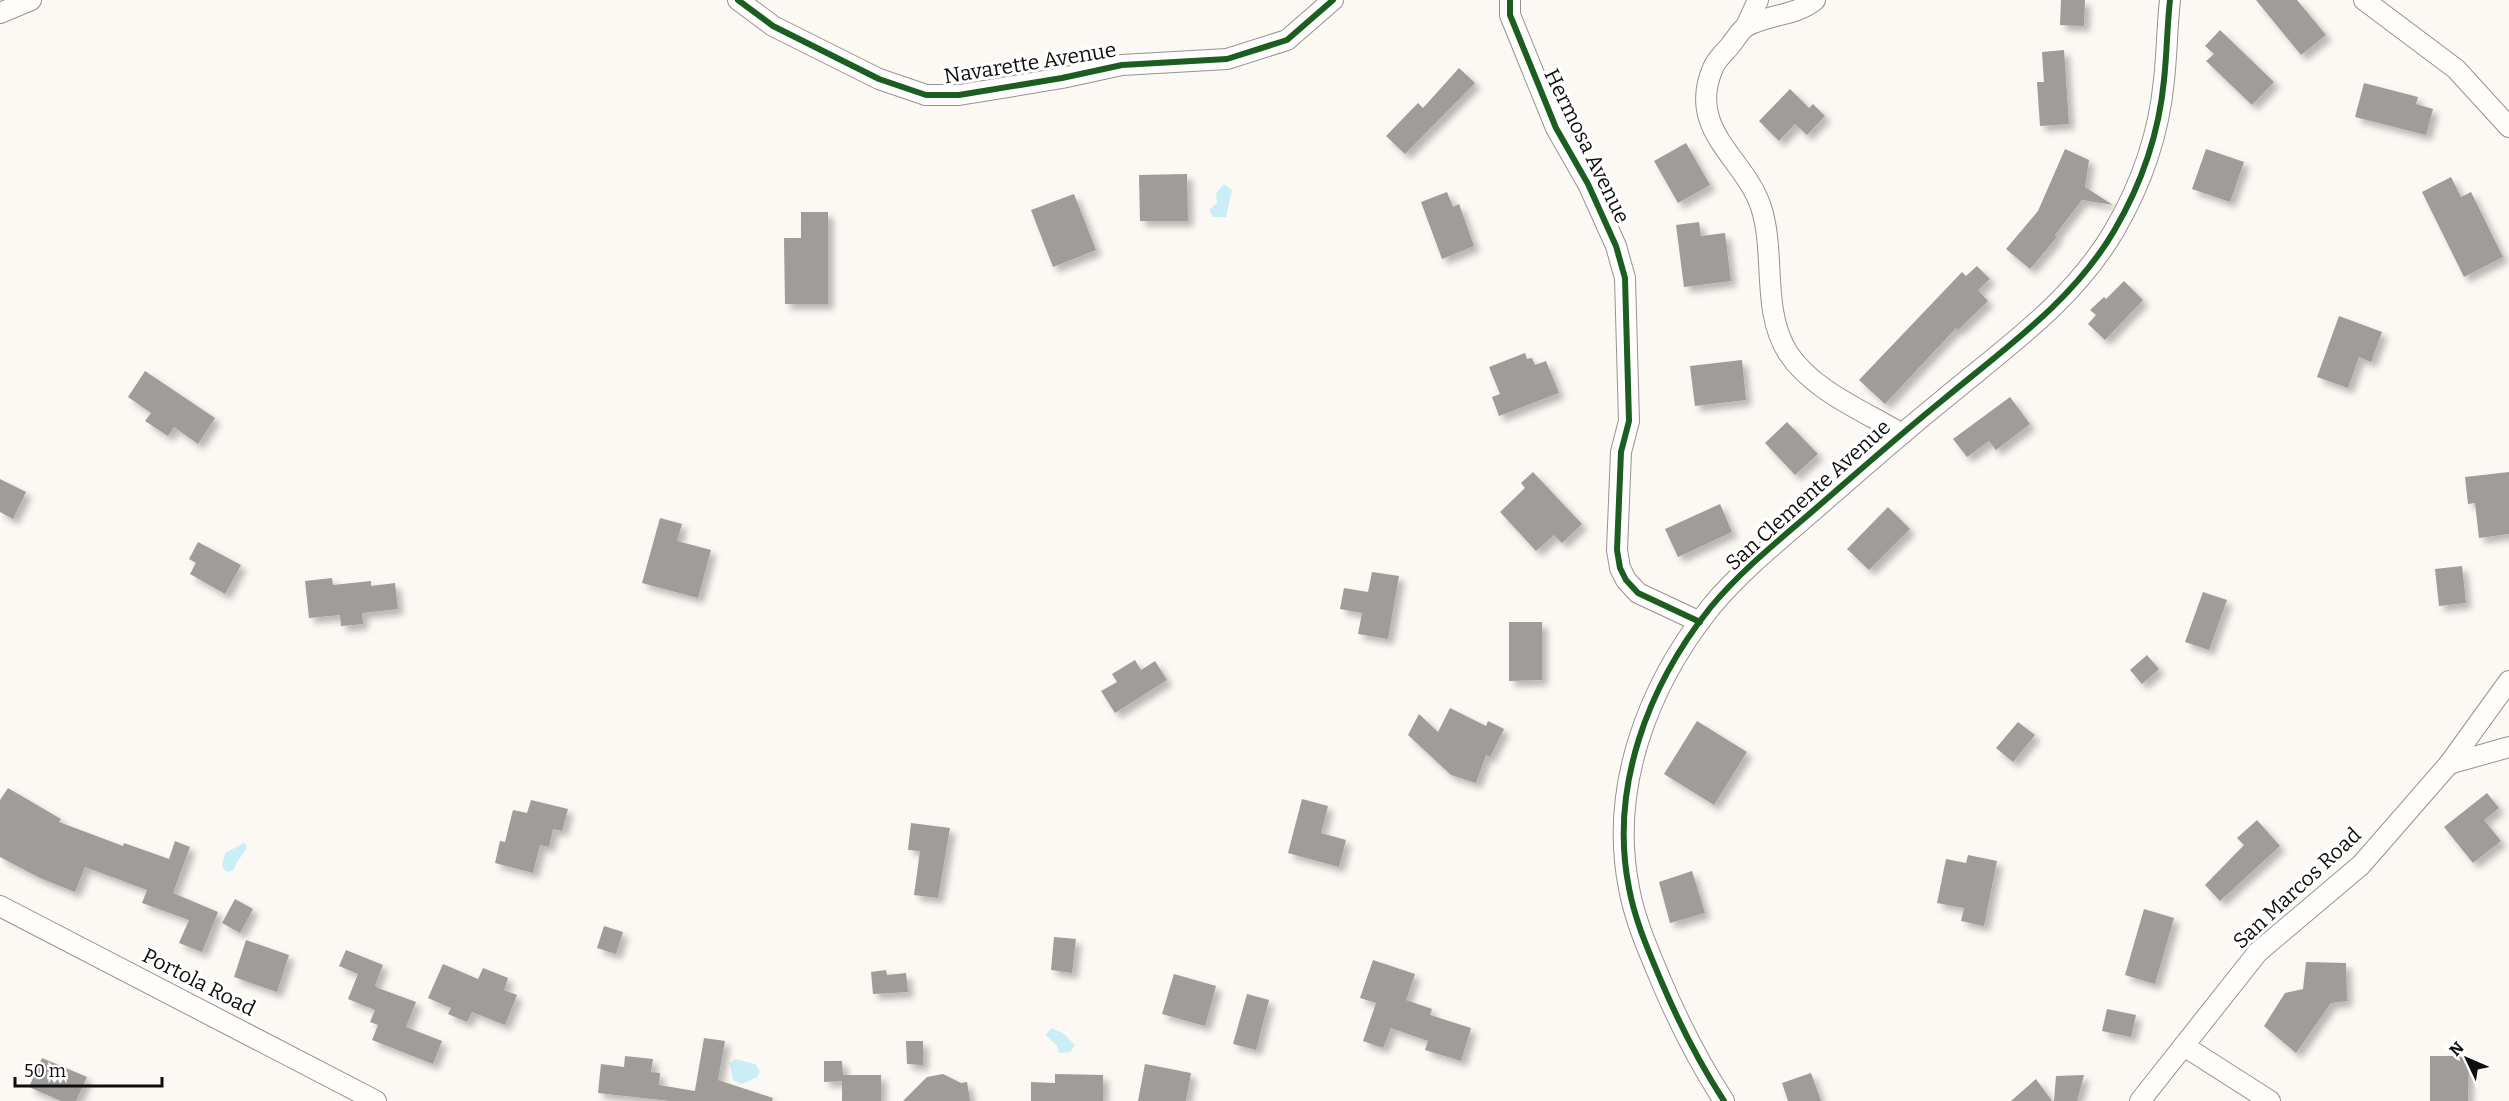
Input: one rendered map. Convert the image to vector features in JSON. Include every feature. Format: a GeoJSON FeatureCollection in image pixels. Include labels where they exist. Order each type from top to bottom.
{"type":"FeatureCollection","features":[{"type":"Feature","properties":{"kind":"street"},"geometry":{"type":"LineString","coordinates":[[0,13],[31,0]]}},
{"type":"Feature","properties":{"kind":"street","name":"Navarette Avenue"},"geometry":{"type":"LineString","coordinates":[[738,0],[773,27],[879,79],[926,94],[959,95],[1062,78],[1122,65],[1227,59],[1287,40],[1333,0]]}},
{"type":"Feature","properties":{"kind":"street","name":"Hermosa Avenue"},"geometry":{"type":"LineString","coordinates":[[1510,0],[1509,15],[1552,118],[1616,246],[1625,278],[1629,421],[1621,452],[1617,550],[1620,568],[1626,580],[1638,593],[1700,622]]}},
{"type":"Feature","properties":{"kind":"street"},"geometry":{"type":"LineString","coordinates":[[1758,0],[1746,26],[1713,66],[1707,102],[1716,139],[1755,192],[1760,205],[1766,226],[1774,311],[1779,332],[1787,351],[1800,369],[1824,388],[1902,434]]}},
{"type":"Feature","properties":{"kind":"street"},"geometry":{"type":"LineString","coordinates":[[1746,26],[1815,0]]}},
{"type":"Feature","properties":{"kind":"street","name":"San Clemente Avenue"},"geometry":{"type":"LineString","coordinates":[[1724,1101],[1671,1003],[1643,938],[1629,891],[1623,841],[1626,792],[1637,743],[1676,658],[1700,622],[1736,579],[1902,434],[2054,307],[2096,259],[2114,232],[2142,175],[2155,134],[2164,81],[2170,0]]}},
{"type":"Feature","properties":{"kind":"street"},"geometry":{"type":"LineString","coordinates":[[2364,0],[2456,69],[2509,127]]}},
{"type":"Feature","properties":{"kind":"street","name":"San Marcos Road"},"geometry":{"type":"LineString","coordinates":[[2140,1101],[2258,952],[2361,865],[2450,764],[2509,681]]}},
{"type":"Feature","properties":{"kind":"street"},"geometry":{"type":"LineString","coordinates":[[2450,764],[2509,747]]}},
{"type":"Feature","properties":{"kind":"street","name":"Portola Road"},"geometry":{"type":"LineString","coordinates":[[0,906],[376,1101]]}},
{"type":"Feature","properties":{"kind":"street"},"geometry":{"type":"LineString","coordinates":[[2184,1046],[2270,1101]]}},
{"type":"Feature","properties":{"kind":"water"},"geometry":{"type":"Polygon","coordinates":[[[1224,184],[1232,190],[1226,217],[1213,217],[1209,210],[1217,203],[1216,193],[1224,184]]]}},
{"type":"Feature","properties":{"kind":"water"},"geometry":{"type":"Polygon","coordinates":[[[244,843],[247,846],[234,870],[227,872],[222,867],[225,853],[244,843]]]}},
{"type":"Feature","properties":{"kind":"water"},"geometry":{"type":"Polygon","coordinates":[[[1051,1028],[1063,1033],[1075,1045],[1070,1052],[1059,1053],[1057,1046],[1046,1035],[1051,1028]]]}},
{"type":"Feature","properties":{"kind":"water"},"geometry":{"type":"Polygon","coordinates":[[[735,1059],[755,1064],[760,1071],[757,1077],[742,1084],[733,1080],[730,1064],[735,1059]]]}},
{"type":"Feature","properties":{"kind":"building"},"geometry":{"type":"Polygon","coordinates":[[[2061,0],[2085,0],[2084,26],[2060,25],[2061,0]]]}},
{"type":"Feature","properties":{"kind":"building"},"geometry":{"type":"Polygon","coordinates":[[[2256,0],[2297,0],[2326,35],[2301,55],[2256,0]]]}},
{"type":"Feature","properties":{"kind":"building"},"geometry":{"type":"Polygon","coordinates":[[[2220,30],[2274,82],[2252,105],[2206,61],[2214,54],[2205,46],[2220,30]]]}},
{"type":"Feature","properties":{"kind":"building"},"geometry":{"type":"Polygon","coordinates":[[[2064,50],[2069,124],[2040,126],[2037,82],[2044,82],[2042,52],[2064,50]]]}},
{"type":"Feature","properties":{"kind":"building"},"geometry":{"type":"Polygon","coordinates":[[[1459,68],[1475,83],[1405,154],[1386,136],[1418,103],[1423,108],[1459,68]]]}},
{"type":"Feature","properties":{"kind":"building"},"geometry":{"type":"Polygon","coordinates":[[[2364,83],[2418,97],[2416,104],[2433,109],[2426,135],[2355,117],[2364,83]]]}},
{"type":"Feature","properties":{"kind":"building"},"geometry":{"type":"Polygon","coordinates":[[[1790,89],[1809,108],[1813,104],[1825,116],[1807,135],[1795,124],[1779,141],[1759,121],[1790,89]]]}},
{"type":"Feature","properties":{"kind":"building"},"geometry":{"type":"Polygon","coordinates":[[[1686,143],[1710,185],[1678,203],[1654,161],[1686,143]]]}},
{"type":"Feature","properties":{"kind":"building"},"geometry":{"type":"Polygon","coordinates":[[[2065,149],[2089,160],[2085,187],[2113,205],[2082,200],[2055,235],[2057,237],[2030,269],[2006,249],[2038,211],[2065,149]]]}},
{"type":"Feature","properties":{"kind":"building"},"geometry":{"type":"Polygon","coordinates":[[[2206,149],[2244,162],[2230,202],[2192,189],[2206,149]]]}},
{"type":"Feature","properties":{"kind":"building"},"geometry":{"type":"Polygon","coordinates":[[[1187,174],[1188,221],[1140,221],[1139,175],[1187,174]]]}},
{"type":"Feature","properties":{"kind":"building"},"geometry":{"type":"Polygon","coordinates":[[[2451,177],[2461,197],[2471,192],[2503,257],[2464,277],[2422,192],[2451,177]]]}},
{"type":"Feature","properties":{"kind":"building"},"geometry":{"type":"Polygon","coordinates":[[[1447,192],[1453,207],[1459,204],[1474,246],[1442,259],[1421,202],[1447,192]]]}},
{"type":"Feature","properties":{"kind":"building"},"geometry":{"type":"Polygon","coordinates":[[[1074,194],[1096,250],[1053,267],[1031,210],[1074,194]]]}},
{"type":"Feature","properties":{"kind":"building"},"geometry":{"type":"Polygon","coordinates":[[[801,212],[828,212],[828,304],[785,304],[784,238],[801,238],[801,212]]]}},
{"type":"Feature","properties":{"kind":"building"},"geometry":{"type":"Polygon","coordinates":[[[1699,222],[1701,236],[1725,233],[1731,281],[1684,287],[1676,225],[1699,222]]]}},
{"type":"Feature","properties":{"kind":"building"},"geometry":{"type":"Polygon","coordinates":[[[1977,266],[1990,279],[1978,290],[1988,301],[1958,330],[1956,328],[1885,404],[1859,380],[1962,272],[1966,276],[1977,266]]]}},
{"type":"Feature","properties":{"kind":"building"},"geometry":{"type":"Polygon","coordinates":[[[2124,281],[2143,300],[2105,340],[2088,324],[2096,315],[2090,310],[2104,297],[2106,299],[2124,281]]]}},
{"type":"Feature","properties":{"kind":"building"},"geometry":{"type":"Polygon","coordinates":[[[2339,316],[2382,332],[2371,362],[2359,357],[2348,388],[2317,377],[2339,316]]]}},
{"type":"Feature","properties":{"kind":"building"},"geometry":{"type":"Polygon","coordinates":[[[1525,353],[1527,359],[1532,358],[1535,365],[1546,361],[1559,393],[1499,416],[1492,397],[1500,394],[1489,367],[1525,353]]]}},
{"type":"Feature","properties":{"kind":"building"},"geometry":{"type":"Polygon","coordinates":[[[1742,360],[1746,400],[1695,406],[1690,366],[1742,360]]]}},
{"type":"Feature","properties":{"kind":"building"},"geometry":{"type":"Polygon","coordinates":[[[145,371],[215,418],[198,444],[174,427],[168,436],[145,421],[151,413],[128,397],[145,371]]]}},
{"type":"Feature","properties":{"kind":"building"},"geometry":{"type":"Polygon","coordinates":[[[2010,397],[2030,424],[1996,450],[1989,441],[1967,457],[1953,439],[2010,397]]]}},
{"type":"Feature","properties":{"kind":"building"},"geometry":{"type":"Polygon","coordinates":[[[1787,422],[1818,454],[1795,475],[1765,443],[1787,422]]]}},
{"type":"Feature","properties":{"kind":"building"},"geometry":{"type":"Polygon","coordinates":[[[1533,472],[1582,524],[1562,543],[1554,535],[1536,551],[1500,512],[1525,488],[1521,483],[1533,472]]]}},
{"type":"Feature","properties":{"kind":"building"},"geometry":{"type":"Polygon","coordinates":[[[2509,472],[2509,534],[2479,538],[2475,503],[2468,504],[2465,477],[2509,472]]]}},
{"type":"Feature","properties":{"kind":"building"},"geometry":{"type":"Polygon","coordinates":[[[0,479],[26,492],[13,519],[0,512],[0,479]]]}},
{"type":"Feature","properties":{"kind":"building"},"geometry":{"type":"Polygon","coordinates":[[[1720,504],[1732,532],[1678,557],[1665,529],[1720,504]]]}},
{"type":"Feature","properties":{"kind":"building"},"geometry":{"type":"Polygon","coordinates":[[[1888,507],[1910,529],[1869,570],[1847,549],[1888,507]]]}},
{"type":"Feature","properties":{"kind":"building"},"geometry":{"type":"Polygon","coordinates":[[[660,518],[682,524],[677,541],[711,550],[698,598],[642,583],[660,518]]]}},
{"type":"Feature","properties":{"kind":"building"},"geometry":{"type":"Polygon","coordinates":[[[198,542],[241,565],[225,594],[190,574],[196,563],[189,559],[198,542]]]}},
{"type":"Feature","properties":{"kind":"building"},"geometry":{"type":"Polygon","coordinates":[[[2462,566],[2466,603],[2439,606],[2435,569],[2462,566]]]}},
{"type":"Feature","properties":{"kind":"building"},"geometry":{"type":"Polygon","coordinates":[[[1372,572],[1399,576],[1388,639],[1358,634],[1362,613],[1340,609],[1344,588],[1368,592],[1372,572]]]}},
{"type":"Feature","properties":{"kind":"building"},"geometry":{"type":"Polygon","coordinates":[[[332,578],[333,585],[371,581],[371,586],[395,583],[398,609],[362,613],[363,624],[341,626],[340,615],[309,618],[305,581],[332,578]]]}},
{"type":"Feature","properties":{"kind":"building"},"geometry":{"type":"Polygon","coordinates":[[[2203,592],[2227,600],[2209,650],[2185,642],[2203,592]]]}},
{"type":"Feature","properties":{"kind":"building"},"geometry":{"type":"Polygon","coordinates":[[[1509,622],[1542,622],[1542,680],[1509,681],[1509,622]]]}},
{"type":"Feature","properties":{"kind":"building"},"geometry":{"type":"Polygon","coordinates":[[[2147,655],[2159,669],[2142,684],[2130,670],[2147,655]]]}},
{"type":"Feature","properties":{"kind":"building"},"geometry":{"type":"Polygon","coordinates":[[[1135,660],[1141,670],[1155,661],[1167,680],[1115,713],[1101,691],[1117,682],[1112,674],[1135,660]]]}},
{"type":"Feature","properties":{"kind":"building"},"geometry":{"type":"Polygon","coordinates":[[[1450,708],[1486,726],[1488,721],[1504,729],[1490,757],[1486,755],[1476,783],[1451,775],[1408,735],[1419,714],[1438,732],[1450,708]]]}},
{"type":"Feature","properties":{"kind":"building"},"geometry":{"type":"Polygon","coordinates":[[[1697,721],[1747,752],[1714,805],[1664,774],[1697,721]]]}},
{"type":"Feature","properties":{"kind":"building"},"geometry":{"type":"Polygon","coordinates":[[[2018,722],[2035,735],[2013,762],[1996,748],[2018,722]]]}},
{"type":"Feature","properties":{"kind":"building"},"geometry":{"type":"Polygon","coordinates":[[[8,788],[61,819],[59,822],[123,846],[124,843],[169,859],[175,841],[190,847],[173,893],[218,912],[202,952],[179,943],[189,920],[142,903],[147,890],[85,867],[75,892],[40,878],[0,857],[0,800],[8,788]]]}},
{"type":"Feature","properties":{"kind":"building"},"geometry":{"type":"Polygon","coordinates":[[[2487,793],[2499,808],[2484,820],[2501,841],[2473,863],[2444,827],[2487,793]]]}},
{"type":"Feature","properties":{"kind":"building"},"geometry":{"type":"Polygon","coordinates":[[[1302,799],[1328,806],[1321,833],[1346,840],[1339,867],[1288,853],[1302,799]]]}},
{"type":"Feature","properties":{"kind":"building"},"geometry":{"type":"Polygon","coordinates":[[[531,800],[568,809],[562,831],[553,829],[549,847],[540,845],[533,873],[495,863],[500,841],[505,842],[513,810],[527,813],[531,800]]]}},
{"type":"Feature","properties":{"kind":"building"},"geometry":{"type":"Polygon","coordinates":[[[2257,820],[2280,846],[2220,901],[2205,885],[2244,845],[2237,838],[2257,820]]]}},
{"type":"Feature","properties":{"kind":"building"},"geometry":{"type":"Polygon","coordinates":[[[911,823],[950,828],[938,898],[914,895],[920,851],[908,850],[911,823]]]}},
{"type":"Feature","properties":{"kind":"building"},"geometry":{"type":"Polygon","coordinates":[[[1968,855],[1997,861],[1984,926],[1961,921],[1964,908],[1937,903],[1946,859],[1966,863],[1968,855]]]}},
{"type":"Feature","properties":{"kind":"building"},"geometry":{"type":"Polygon","coordinates":[[[1692,871],[1705,913],[1670,923],[1659,882],[1692,871]]]}},
{"type":"Feature","properties":{"kind":"building"},"geometry":{"type":"Polygon","coordinates":[[[235,899],[253,909],[240,933],[222,923],[235,899]]]}},
{"type":"Feature","properties":{"kind":"building"},"geometry":{"type":"Polygon","coordinates":[[[2144,909],[2174,918],[2155,984],[2125,975],[2144,909]]]}},
{"type":"Feature","properties":{"kind":"building"},"geometry":{"type":"Polygon","coordinates":[[[604,926],[623,932],[616,954],[597,948],[604,926]]]}},
{"type":"Feature","properties":{"kind":"building"},"geometry":{"type":"Polygon","coordinates":[[[1054,937],[1076,939],[1072,973],[1051,970],[1054,937]]]}},
{"type":"Feature","properties":{"kind":"building"},"geometry":{"type":"Polygon","coordinates":[[[246,940],[289,955],[277,992],[234,977],[246,940]]]}},
{"type":"Feature","properties":{"kind":"building"},"geometry":{"type":"Polygon","coordinates":[[[346,950],[383,965],[375,985],[378,988],[416,1002],[406,1027],[442,1041],[433,1064],[372,1040],[378,1025],[370,1022],[375,1010],[348,999],[358,974],[339,966],[346,950]]]}},
{"type":"Feature","properties":{"kind":"building"},"geometry":{"type":"Polygon","coordinates":[[[1373,960],[1415,974],[1406,1000],[1432,1009],[1430,1015],[1471,1028],[1461,1061],[1425,1050],[1428,1041],[1391,1028],[1383,1048],[1363,1041],[1376,1003],[1360,998],[1373,960]]]}},
{"type":"Feature","properties":{"kind":"building"},"geometry":{"type":"Polygon","coordinates":[[[2306,962],[2346,963],[2347,1001],[2331,1003],[2296,1053],[2264,1026],[2285,993],[2303,989],[2306,962]]]}},
{"type":"Feature","properties":{"kind":"building"},"geometry":{"type":"Polygon","coordinates":[[[443,964],[478,979],[483,968],[508,978],[504,990],[517,995],[505,1025],[472,1012],[467,1022],[448,1014],[451,1008],[428,998],[443,964]]]}},
{"type":"Feature","properties":{"kind":"building"},"geometry":{"type":"Polygon","coordinates":[[[886,970],[887,975],[906,973],[908,992],[873,994],[871,972],[886,970]]]}},
{"type":"Feature","properties":{"kind":"building"},"geometry":{"type":"Polygon","coordinates":[[[1174,974],[1216,986],[1205,1026],[1162,1014],[1174,974]]]}},
{"type":"Feature","properties":{"kind":"building"},"geometry":{"type":"Polygon","coordinates":[[[1247,994],[1269,1000],[1256,1050],[1233,1044],[1247,994]]]}},
{"type":"Feature","properties":{"kind":"building"},"geometry":{"type":"Polygon","coordinates":[[[2107,1009],[2136,1015],[2131,1037],[2102,1031],[2107,1009]]]}},
{"type":"Feature","properties":{"kind":"building"},"geometry":{"type":"Polygon","coordinates":[[[704,1038],[725,1041],[718,1080],[773,1098],[772,1101],[670,1101],[598,1093],[601,1064],[624,1067],[625,1056],[653,1059],[651,1072],[660,1073],[659,1085],[695,1091],[704,1038]]]}},
{"type":"Feature","properties":{"kind":"building"},"geometry":{"type":"Polygon","coordinates":[[[906,1041],[923,1041],[923,1065],[907,1064],[906,1041]]]}},
{"type":"Feature","properties":{"kind":"building"},"geometry":{"type":"Polygon","coordinates":[[[2430,1056],[2469,1056],[2468,1101],[2430,1101],[2430,1056]]]}},
{"type":"Feature","properties":{"kind":"building"},"geometry":{"type":"Polygon","coordinates":[[[42,1058],[87,1077],[76,1101],[61,1101],[29,1087],[42,1058]]]}},
{"type":"Feature","properties":{"kind":"building"},"geometry":{"type":"Polygon","coordinates":[[[824,1061],[842,1061],[843,1075],[881,1075],[881,1101],[842,1101],[842,1081],[824,1082],[824,1061]]]}},
{"type":"Feature","properties":{"kind":"building"},"geometry":{"type":"Polygon","coordinates":[[[1145,1064],[1191,1073],[1186,1101],[1138,1101],[1145,1064]]]}},
{"type":"Feature","properties":{"kind":"building"},"geometry":{"type":"Polygon","coordinates":[[[1811,1073],[1821,1101],[1788,1101],[1782,1083],[1811,1073]]]}},
{"type":"Feature","properties":{"kind":"building"},"geometry":{"type":"Polygon","coordinates":[[[943,1074],[961,1083],[967,1082],[970,1101],[903,1101],[927,1077],[943,1074]]]}},
{"type":"Feature","properties":{"kind":"building"},"geometry":{"type":"Polygon","coordinates":[[[1055,1074],[1103,1075],[1103,1101],[1031,1101],[1031,1082],[1055,1083],[1055,1074]]]}},
{"type":"Feature","properties":{"kind":"building"},"geometry":{"type":"Polygon","coordinates":[[[2084,1075],[2077,1101],[2054,1101],[2056,1076],[2084,1075]]]}},
{"type":"Feature","properties":{"kind":"building"},"geometry":{"type":"Polygon","coordinates":[[[2036,1079],[2052,1101],[2011,1101],[2036,1079]]]}},
{"type":"Feature","properties":{"kind":"cycle path"},"geometry":{"type":"LineString","coordinates":[[738,0],[773,26],[879,79],[926,95],[959,95],[1062,78],[1122,65],[1227,59],[1287,40],[1333,0]]}},
{"type":"Feature","properties":{"kind":"cycle path"},"geometry":{"type":"LineString","coordinates":[[1510,0],[1510,15],[1556,128],[1588,184],[1616,246],[1625,278],[1629,421],[1621,452],[1617,550],[1620,568],[1626,580],[1638,593],[1700,622]]}},
{"type":"Feature","properties":{"kind":"cycle path"},"geometry":{"type":"LineString","coordinates":[[1724,1101],[1698,1058],[1669,998],[1643,936],[1629,888],[1624,850],[1624,813],[1629,776],[1652,705],[1668,671],[1688,638],[1732,583],[1926,413],[2014,342],[2079,280],[2097,256],[2124,213],[2153,139],[2162,100],[2170,0]]}}]}
